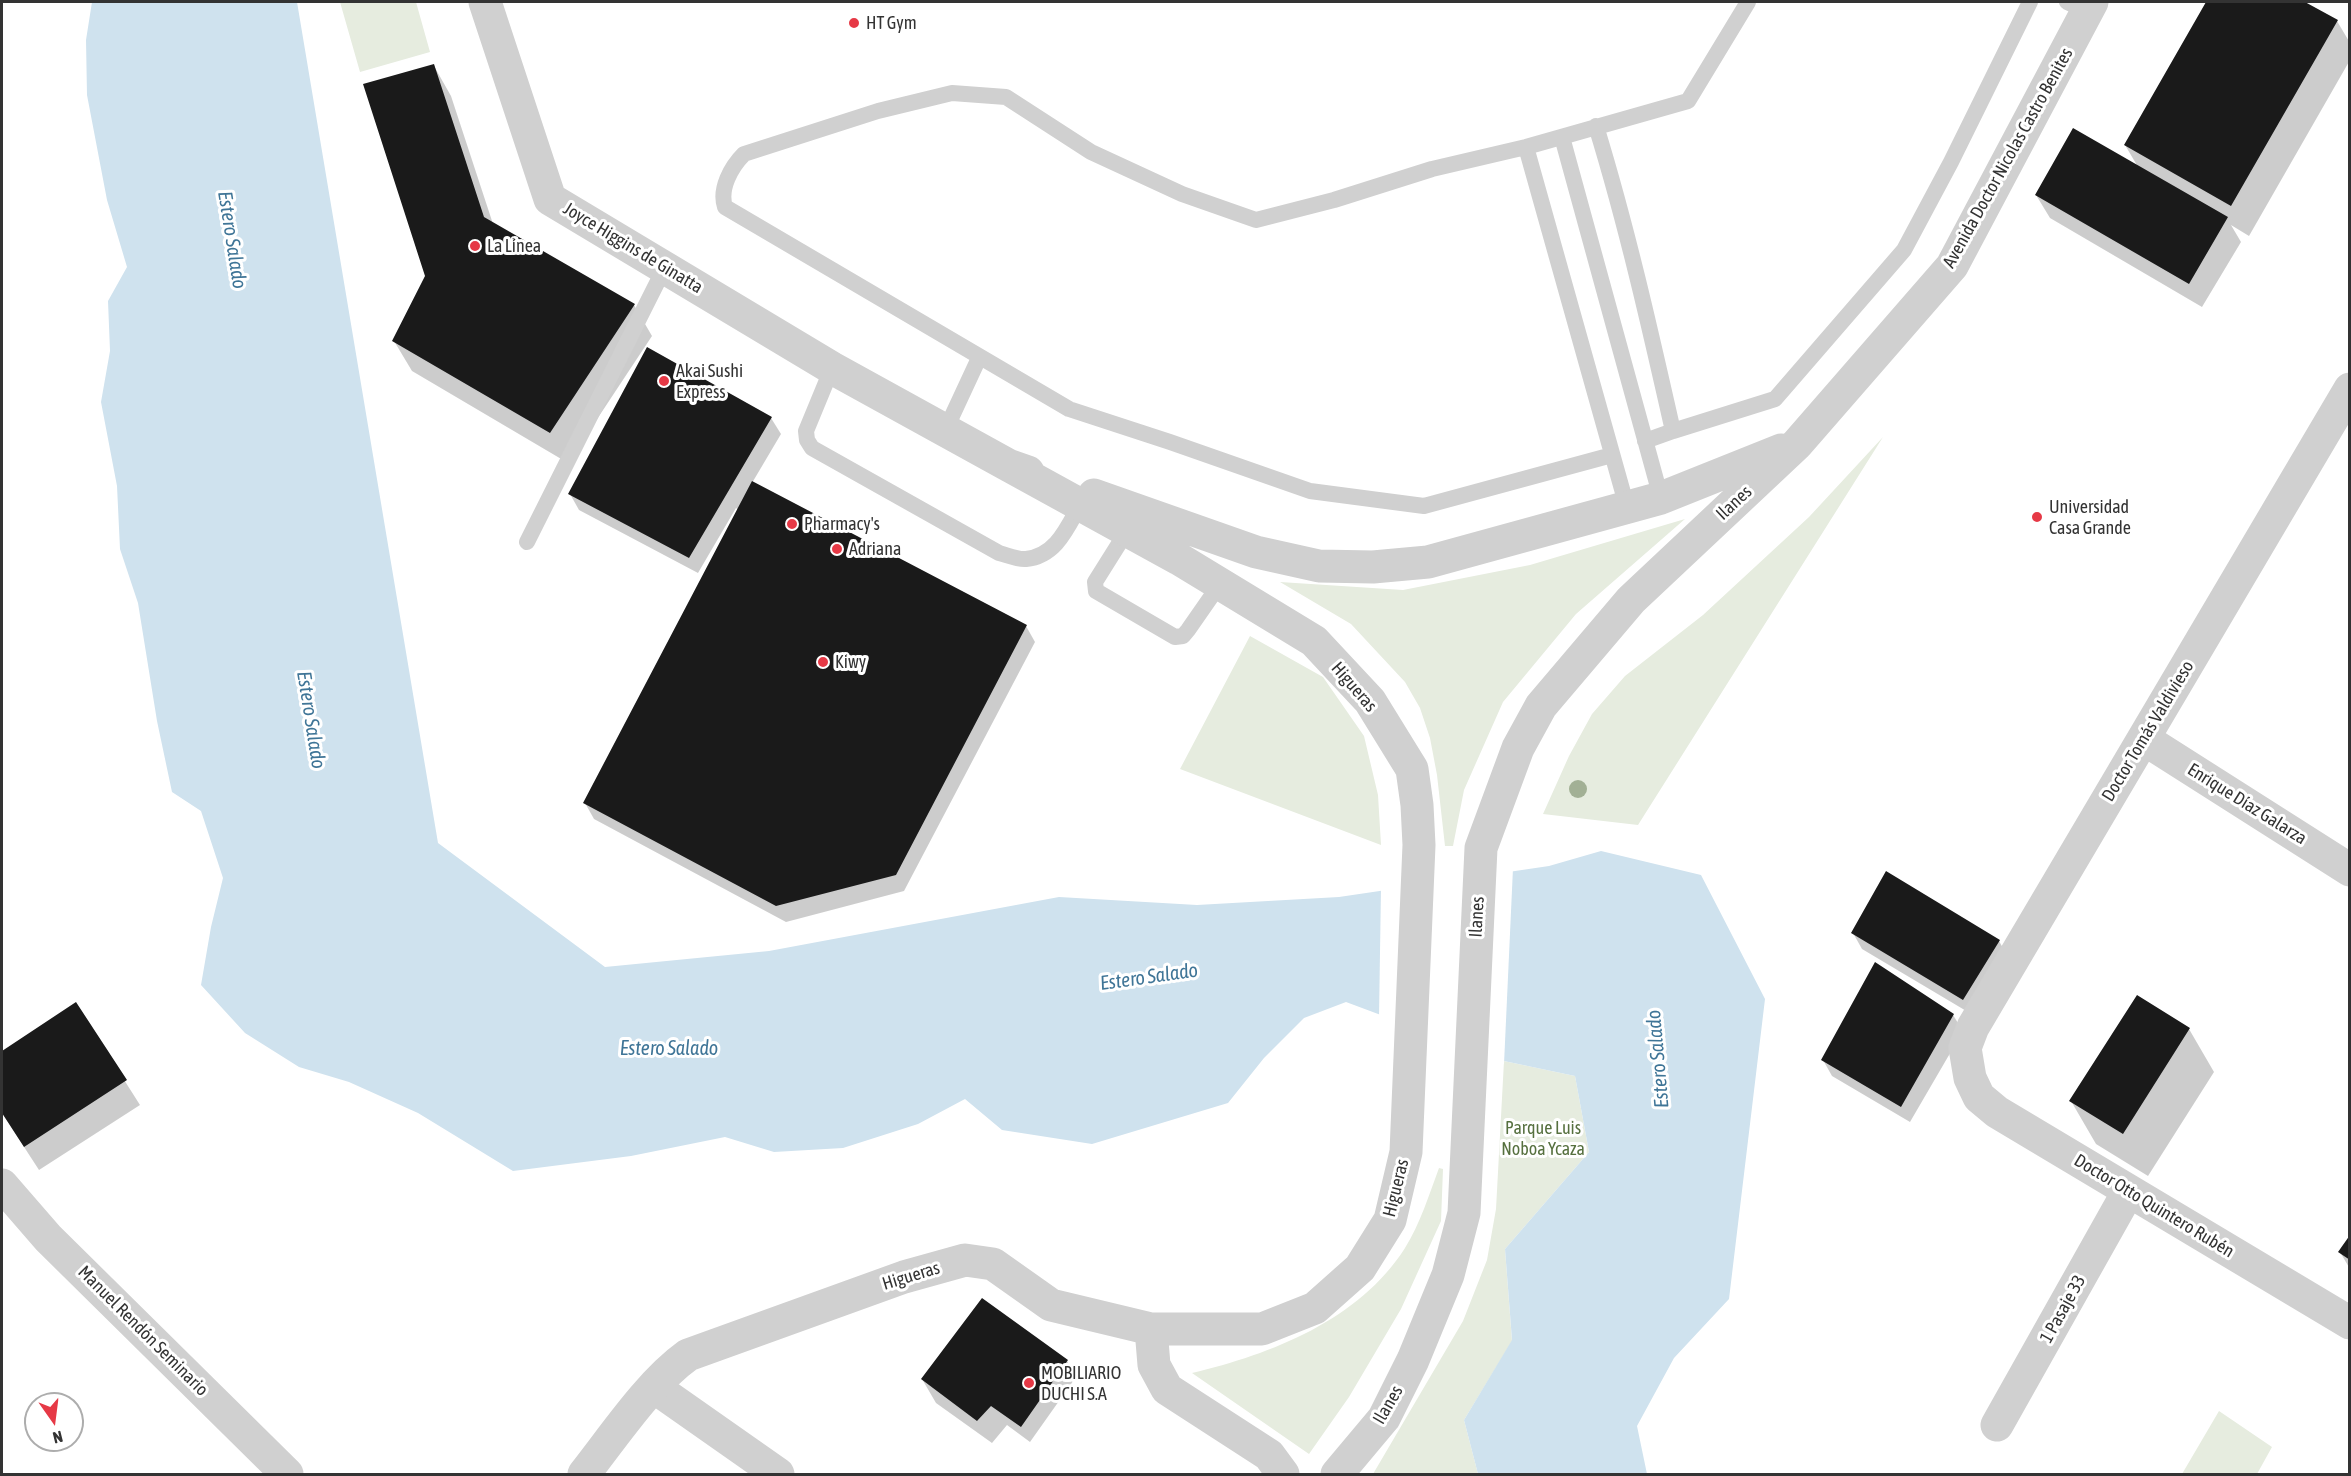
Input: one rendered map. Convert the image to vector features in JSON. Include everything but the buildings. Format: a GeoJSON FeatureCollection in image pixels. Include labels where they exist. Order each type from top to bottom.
{"type":"FeatureCollection","features":[{"type":"Feature","properties":{"kind":"street","name":"Joyce Higgins de Ginatta"},"geometry":{"type":"LineString","coordinates":[[485,2],[550,199],[832,368],[1008,465]]}},
{"type":"Feature","properties":{"kind":"street","name":"Avenida Doctor Nicolas Castro Benites"},"geometry":{"type":"LineString","coordinates":[[1797,444],[1952,266],[2082,5]]}},
{"type":"Feature","properties":{"kind":"street","name":"Doctor Tomás Valdivieso"},"geometry":{"type":"LineString","coordinates":[[1970,1078],[1965,1048],[1973,1027],[2144,739],[2340,428],[2349,388]]}},
{"type":"Feature","properties":{"kind":"street"},"geometry":{"type":"LineString","coordinates":[[1008,465],[1256,552],[1319,566],[1372,567],[1428,562],[1661,498],[1797,444]]}},
{"type":"Feature","properties":{"kind":"street","name":"Ilanes"},"geometry":{"type":"LineString","coordinates":[[1337,1474],[1384,1418],[1413,1360],[1448,1275],[1464,1213],[1481,848],[1518,748],[1541,706],[1631,600],[1797,444]]}},
{"type":"Feature","properties":{"kind":"street","name":"Higueras"},"geometry":{"type":"LineString","coordinates":[[584,1474],[654,1387],[672,1367],[688,1355],[904,1277],[965,1260],[993,1264],[1051,1305],[1151,1329],[1262,1329],[1315,1308],[1360,1268],[1390,1220],[1406,1152],[1419,845],[1412,770],[1370,701],[1314,641],[1221,584],[1008,465]]}},
{"type":"Feature","properties":{"kind":"street","name":"Enrique Díaz Galarza"},"geometry":{"type":"LineString","coordinates":[[2144,739],[2349,870]]}},
{"type":"Feature","properties":{"kind":"street","name":"Doctor Otto Quintero Rubén"},"geometry":{"type":"LineString","coordinates":[[1970,1078],[1979,1097],[1997,1112],[2349,1323]]}},
{"type":"Feature","properties":{"kind":"street","name":"Manuel Rendón Seminario"},"geometry":{"type":"LineString","coordinates":[[2,1185],[48,1238],[287,1474]]}},
{"type":"Feature","properties":{"kind":"street","name":"1 Pasaje 33"},"geometry":{"type":"LineString","coordinates":[[1997,1425],[2128,1192]]}},
{"type":"Feature","properties":{"kind":"street"},"geometry":{"type":"LineString","coordinates":[[1151,1329],[1154,1365],[1167,1389],[1269,1455],[1283,1474]]}},
{"type":"Feature","properties":{"kind":"street"},"geometry":{"type":"LineString","coordinates":[[654,1387],[778,1474]]}},
{"type":"Feature","properties":{"kind":"lane"},"geometry":{"type":"LineString","coordinates":[[1612,455],[1424,506],[1310,491],[1170,442],[1069,410],[725,207],[722,197],[733,165],[744,154],[878,111],[952,93],[1006,97],[1091,152],[1182,194],[1256,220],[1334,200],[1431,169],[1526,147],[1688,101],[1748,2]]}},
{"type":"Feature","properties":{"kind":"lane"},"geometry":{"type":"LineString","coordinates":[[1644,441],[1775,399],[1904,250],[1951,162],[2030,2]]}},
{"type":"Feature","properties":{"kind":"lane"},"geometry":{"type":"LineString","coordinates":[[1596,126],[1620,204],[1648,316],[1673,431]]}},
{"type":"Feature","properties":{"kind":"lane"},"geometry":{"type":"LineString","coordinates":[[1562,137],[1661,498]]}},
{"type":"Feature","properties":{"kind":"lane"},"geometry":{"type":"LineString","coordinates":[[1526,147],[1627,507]]}},
{"type":"Feature","properties":{"kind":"lane"},"geometry":{"type":"LineString","coordinates":[[528,542],[665,267]]}},
{"type":"Feature","properties":{"kind":"lane"},"geometry":{"type":"LineString","coordinates":[[946,429],[979,358]]}},
{"type":"Feature","properties":{"kind":"lane"},"geometry":{"type":"LineString","coordinates":[[832,368],[806,432],[807,440],[812,448],[999,553],[1025,560],[1049,552],[1063,536],[1080,505]]}},
{"type":"Feature","properties":{"kind":"lane"},"geometry":{"type":"LineString","coordinates":[[1127,531],[1095,582],[1096,591],[1175,637],[1183,636],[1221,584]]}},
{"type":"Feature","properties":{"kind":"green space"},"geometry":{"type":"Polygon","coordinates":[[[340,2],[416,2],[430,52],[360,72],[340,2]]]}},
{"type":"Feature","properties":{"kind":"green space"},"geometry":{"type":"Polygon","coordinates":[[[1883,437],[1638,825],[1543,814],[1569,756],[1592,714],[1625,676],[1703,615],[1809,517],[1883,437]]]}},
{"type":"Feature","properties":{"kind":"green space"},"geometry":{"type":"Polygon","coordinates":[[[1685,519],[1576,614],[1503,702],[1464,790],[1453,846],[1445,846],[1437,775],[1430,738],[1420,708],[1405,682],[1351,624],[1280,582],[1403,590],[1530,565],[1685,519]]]}},
{"type":"Feature","properties":{"kind":"green space"},"geometry":{"type":"Polygon","coordinates":[[[1250,636],[1323,677],[1364,736],[1378,795],[1381,845],[1180,769],[1250,636]]]}},
{"type":"Feature","properties":{"kind":"green space","name":"Parque Luis Noboa Ycaza"},"geometry":{"type":"Polygon","coordinates":[[[1504,1061],[1575,1076],[1589,1152],[1505,1249],[1512,1341],[1464,1420],[1478,1474],[1373,1474],[1463,1321],[1487,1260],[1496,1209],[1504,1061]]]}},
{"type":"Feature","properties":{"kind":"green space"},"geometry":{"type":"Polygon","coordinates":[[[1439,1168],[1443,1169],[1441,1221],[1401,1309],[1349,1397],[1309,1454],[1192,1373],[1253,1356],[1282,1344],[1338,1314],[1364,1295],[1386,1273],[1405,1248],[1420,1219],[1439,1168]]]}},
{"type":"Feature","properties":{"kind":"green space"},"geometry":{"type":"Polygon","coordinates":[[[2219,1411],[2272,1447],[2257,1474],[2182,1474],[2219,1411]]]}},
{"type":"Feature","properties":{"kind":"water","name":"Estero Salado"},"geometry":{"type":"Polygon","coordinates":[[[92,2],[297,2],[438,843],[605,967],[769,951],[1059,897],[1197,905],[1339,897],[1549,866],[1601,851],[1701,875],[1765,999],[1729,1299],[1674,1358],[1637,1426],[1647,1474],[1478,1474],[1464,1420],[1512,1340],[1505,1249],[1589,1152],[1575,1076],[1504,1061],[1346,1002],[1304,1018],[1264,1058],[1228,1103],[1092,1144],[1002,1130],[965,1099],[918,1124],[843,1148],[774,1152],[725,1137],[631,1156],[513,1171],[418,1113],[349,1082],[299,1067],[245,1033],[201,985],[211,927],[223,878],[201,811],[172,792],[157,721],[138,603],[120,549],[117,486],[101,402],[110,351],[108,301],[127,267],[107,200],[87,95],[86,40],[92,2]]]}},
{"type":"Feature","properties":{"kind":"pier"},"geometry":{"type":"Polygon","coordinates":[[[1513,868],[1504,1064],[1379,1018],[1381,887],[1513,868]]]}},
{"type":"Feature","properties":{"kind":"place","name":"HT Gym"},"geometry":{"type":"Point","coordinates":[854,23]}},
{"type":"Feature","properties":{"kind":"place","name":"La Línea"},"geometry":{"type":"Point","coordinates":[475,246]}},
{"type":"Feature","properties":{"kind":"place","name":"Akai Sushi Express"},"geometry":{"type":"Point","coordinates":[664,381]}},
{"type":"Feature","properties":{"kind":"place","name":"Universidad Casa Grande"},"geometry":{"type":"Point","coordinates":[2037,517]}},
{"type":"Feature","properties":{"kind":"place","name":"Pharmacy's"},"geometry":{"type":"Point","coordinates":[792,524]}},
{"type":"Feature","properties":{"kind":"place","name":"Adriana"},"geometry":{"type":"Point","coordinates":[837,549]}},
{"type":"Feature","properties":{"kind":"place","name":"Kiwy"},"geometry":{"type":"Point","coordinates":[823,662]}},
{"type":"Feature","properties":{"kind":"place","name":"MOBILIARIO DUCHI S.A"},"geometry":{"type":"Point","coordinates":[1029,1383]}}]}
